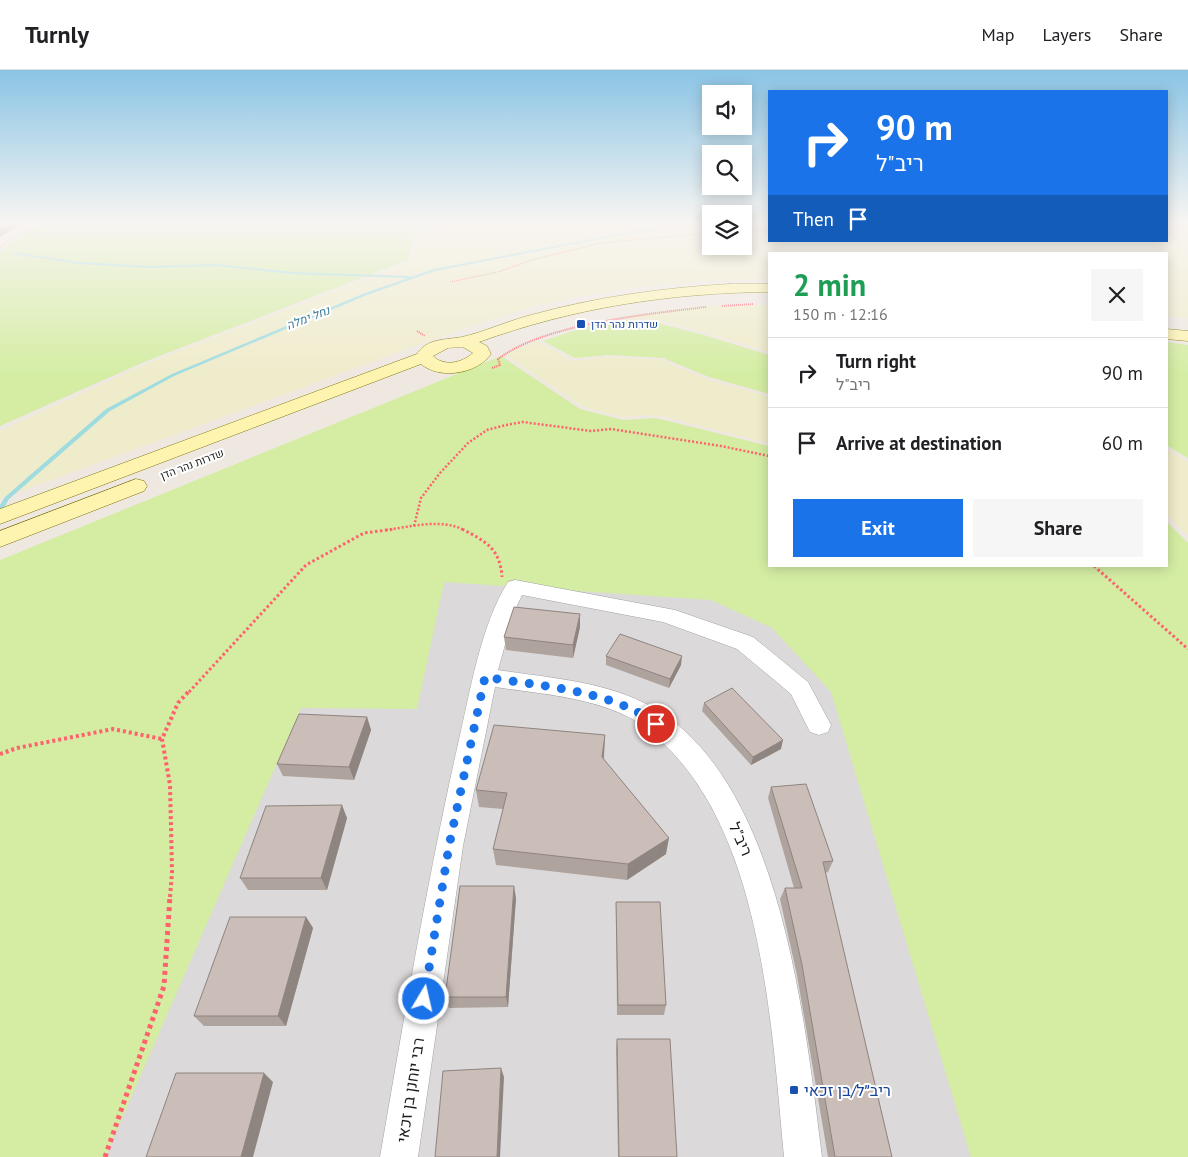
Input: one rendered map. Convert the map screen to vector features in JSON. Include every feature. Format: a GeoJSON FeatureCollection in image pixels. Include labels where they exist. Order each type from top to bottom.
{"type":"FeatureCollection","features":[{"type":"Feature","properties":{"kind":"main road","name":"שדרות נהר הדן"},"geometry":{"type":"LineString","coordinates":[[432,361],[426,352],[437,345],[460,343],[552,313],[597,303],[664,293],[768,288]]}},
{"type":"Feature","properties":{"kind":"main road","name":"שדרות נהר הדן"},"geometry":{"type":"LineString","coordinates":[[481,350],[569,320],[610,311],[674,301],[723,297],[764,300]]}},
{"type":"Feature","properties":{"kind":"main road"},"geometry":{"type":"LineString","coordinates":[[1168,324],[1188,326]]}},
{"type":"Feature","properties":{"kind":"main road"},"geometry":{"type":"LineString","coordinates":[[1168,334],[1188,336]]}},
{"type":"Feature","properties":{"kind":"main road","name":"שדרות נהר הדן"},"geometry":{"type":"LineString","coordinates":[[460,343],[474,345],[481,350]]}},
{"type":"Feature","properties":{"kind":"main road","name":"שדרות נהר הדן"},"geometry":{"type":"LineString","coordinates":[[0,518],[432,361],[467,364],[480,358],[481,350]]}},
{"type":"Feature","properties":{"kind":"main road","name":"שדרות נהר הדן"},"geometry":{"type":"LineString","coordinates":[[0,540],[432,361]]}},
{"type":"Feature","properties":{"kind":"street","name":"רבי יוחנן בן זכאי"},"geometry":{"type":"LineString","coordinates":[[399,1157],[449,846],[485,677],[503,612],[515,587],[667,614],[745,644],[800,688],[819,725]]}},
{"type":"Feature","properties":{"kind":"street","name":"ריב\"ל"},"geometry":{"type":"LineString","coordinates":[[485,677],[614,700],[644,714],[680,742],[707,776],[737,826],[752,862],[772,936],[789,1041],[803,1157]]}},
{"type":"Feature","properties":{"kind":"path"},"geometry":{"type":"LineString","coordinates":[[450,282],[490,274]]}},
{"type":"Feature","properties":{"kind":"path"},"geometry":{"type":"LineString","coordinates":[[720,306],[764,300]]}},
{"type":"Feature","properties":{"kind":"path"},"geometry":{"type":"LineString","coordinates":[[500,365],[498,359],[503,352],[548,336],[613,320],[710,306]]}},
{"type":"Feature","properties":{"kind":"path"},"geometry":{"type":"LineString","coordinates":[[414,526],[421,498],[440,473],[468,443],[487,430],[506,425],[523,422],[591,431],[611,429],[721,446],[768,456]]}},
{"type":"Feature","properties":{"kind":"path"},"geometry":{"type":"LineString","coordinates":[[105,1157],[164,986],[172,872],[170,785],[162,739],[178,703],[306,565],[364,534],[429,524],[455,525],[488,543],[501,564],[503,612]]}},
{"type":"Feature","properties":{"kind":"path"},"geometry":{"type":"LineString","coordinates":[[1095,567],[1188,649]]}},
{"type":"Feature","properties":{"kind":"path"},"geometry":{"type":"LineString","coordinates":[[0,754],[17,748],[113,729],[162,739]]}},
{"type":"Feature","properties":{"kind":"shaded area"},"geometry":{"type":"Polygon","coordinates":[[[379,274],[768,274],[768,280],[711,281],[656,285],[587,295],[539,305],[470,326],[0,499],[0,431],[148,363],[379,274]]]}},
{"type":"Feature","properties":{"kind":"shaded area"},"geometry":{"type":"Polygon","coordinates":[[[1168,274],[1188,274],[1188,318],[1168,316],[1168,274]]]}},
{"type":"Feature","properties":{"kind":"shaded area"},"geometry":{"type":"Polygon","coordinates":[[[730,305],[768,305],[768,352],[652,319],[621,319],[682,309],[730,305]]]}},
{"type":"Feature","properties":{"kind":"shaded area"},"geometry":{"type":"Polygon","coordinates":[[[538,341],[572,361],[609,357],[661,360],[706,379],[768,397],[768,443],[657,415],[624,417],[584,407],[504,354],[538,341]]]}},
{"type":"Feature","properties":{"kind":"shaded area"},"geometry":{"type":"Polygon","coordinates":[[[1168,450],[1188,462],[1188,536],[1168,516],[1168,450]]]}},
{"type":"Feature","properties":{"kind":"shaded area"},"geometry":{"type":"Polygon","coordinates":[[[770,567],[1188,1157],[22,1157],[377,570],[770,567]]]}},
{"type":"Feature","properties":{"kind":"green space"},"geometry":{"type":"Polygon","coordinates":[[[0,274],[372,274],[144,362],[0,426],[0,274]]]}},
{"type":"Feature","properties":{"kind":"green space"},"geometry":{"type":"Polygon","coordinates":[[[616,320],[650,321],[768,355],[768,394],[709,377],[663,358],[609,355],[575,358],[543,341],[582,328],[616,320]]]}},
{"type":"Feature","properties":{"kind":"green space"},"geometry":{"type":"Polygon","coordinates":[[[1168,342],[1188,345],[1188,458],[1168,446],[1168,342]]]}},
{"type":"Feature","properties":{"kind":"green space"},"geometry":{"type":"Polygon","coordinates":[[[501,356],[580,409],[623,420],[656,418],[768,446],[768,567],[1168,567],[1168,523],[1188,543],[1188,1157],[971,1157],[831,692],[772,628],[711,600],[444,582],[417,709],[301,708],[105,1157],[0,1157],[0,560],[501,356]]]}},
{"type":"Feature","properties":{"kind":"building"},"geometry":{"type":"Polygon","coordinates":[[[514,607],[580,614],[573,645],[504,637],[514,607]]]}},
{"type":"Feature","properties":{"kind":"building"},"geometry":{"type":"Polygon","coordinates":[[[620,634],[682,656],[670,679],[606,656],[620,634]]]}},
{"type":"Feature","properties":{"kind":"building"},"geometry":{"type":"Polygon","coordinates":[[[732,688],[783,740],[753,757],[704,703],[732,688]]]}},
{"type":"Feature","properties":{"kind":"building"},"geometry":{"type":"Polygon","coordinates":[[[299,714],[367,717],[349,767],[277,764],[299,714]]]}},
{"type":"Feature","properties":{"kind":"building"},"geometry":{"type":"Polygon","coordinates":[[[494,725],[605,735],[602,757],[669,838],[628,864],[493,849],[507,793],[476,790],[494,725]]]}},
{"type":"Feature","properties":{"kind":"building"},"geometry":{"type":"Polygon","coordinates":[[[806,784],[833,861],[823,862],[892,1157],[835,1157],[802,965],[785,888],[802,888],[771,787],[806,784]]]}},
{"type":"Feature","properties":{"kind":"building"},"geometry":{"type":"Polygon","coordinates":[[[342,805],[321,878],[240,878],[266,806],[342,805]]]}},
{"type":"Feature","properties":{"kind":"building"},"geometry":{"type":"Polygon","coordinates":[[[460,886],[514,886],[506,997],[445,997],[460,886]]]}},
{"type":"Feature","properties":{"kind":"building"},"geometry":{"type":"Polygon","coordinates":[[[616,902],[660,902],[666,1005],[618,1005],[616,902]]]}},
{"type":"Feature","properties":{"kind":"building"},"geometry":{"type":"Polygon","coordinates":[[[230,917],[306,917],[278,1016],[194,1016],[230,917]]]}},
{"type":"Feature","properties":{"kind":"building"},"geometry":{"type":"Polygon","coordinates":[[[617,1039],[670,1039],[677,1157],[619,1157],[617,1039]]]}},
{"type":"Feature","properties":{"kind":"building"},"geometry":{"type":"Polygon","coordinates":[[[501,1068],[497,1157],[435,1157],[443,1071],[501,1068]]]}},
{"type":"Feature","properties":{"kind":"building"},"geometry":{"type":"Polygon","coordinates":[[[176,1073],[264,1073],[241,1157],[146,1157],[176,1073]]]}},
{"type":"Feature","properties":{"kind":"waterway"},"geometry":{"type":"LineString","coordinates":[[313,274],[409,277]]}},
{"type":"Feature","properties":{"kind":"waterway","name":"נחל ימלה"},"geometry":{"type":"LineString","coordinates":[[0,510],[7,498],[108,410],[173,375],[366,294],[423,274]]}},
{"type":"Feature","properties":{"kind":"place","name":"שדרות נהר הדן"},"geometry":{"type":"Point","coordinates":[581,324]}},
{"type":"Feature","properties":{"kind":"place","name":"ריב״ל/בן זכאי"},"geometry":{"type":"Point","coordinates":[794,1090]}},
{"type":"Feature","properties":{"kind":"route"},"geometry":{"type":"LineString","coordinates":[[424,999],[449,846],[485,677],[614,700],[644,714],[656,724]]}}]}
